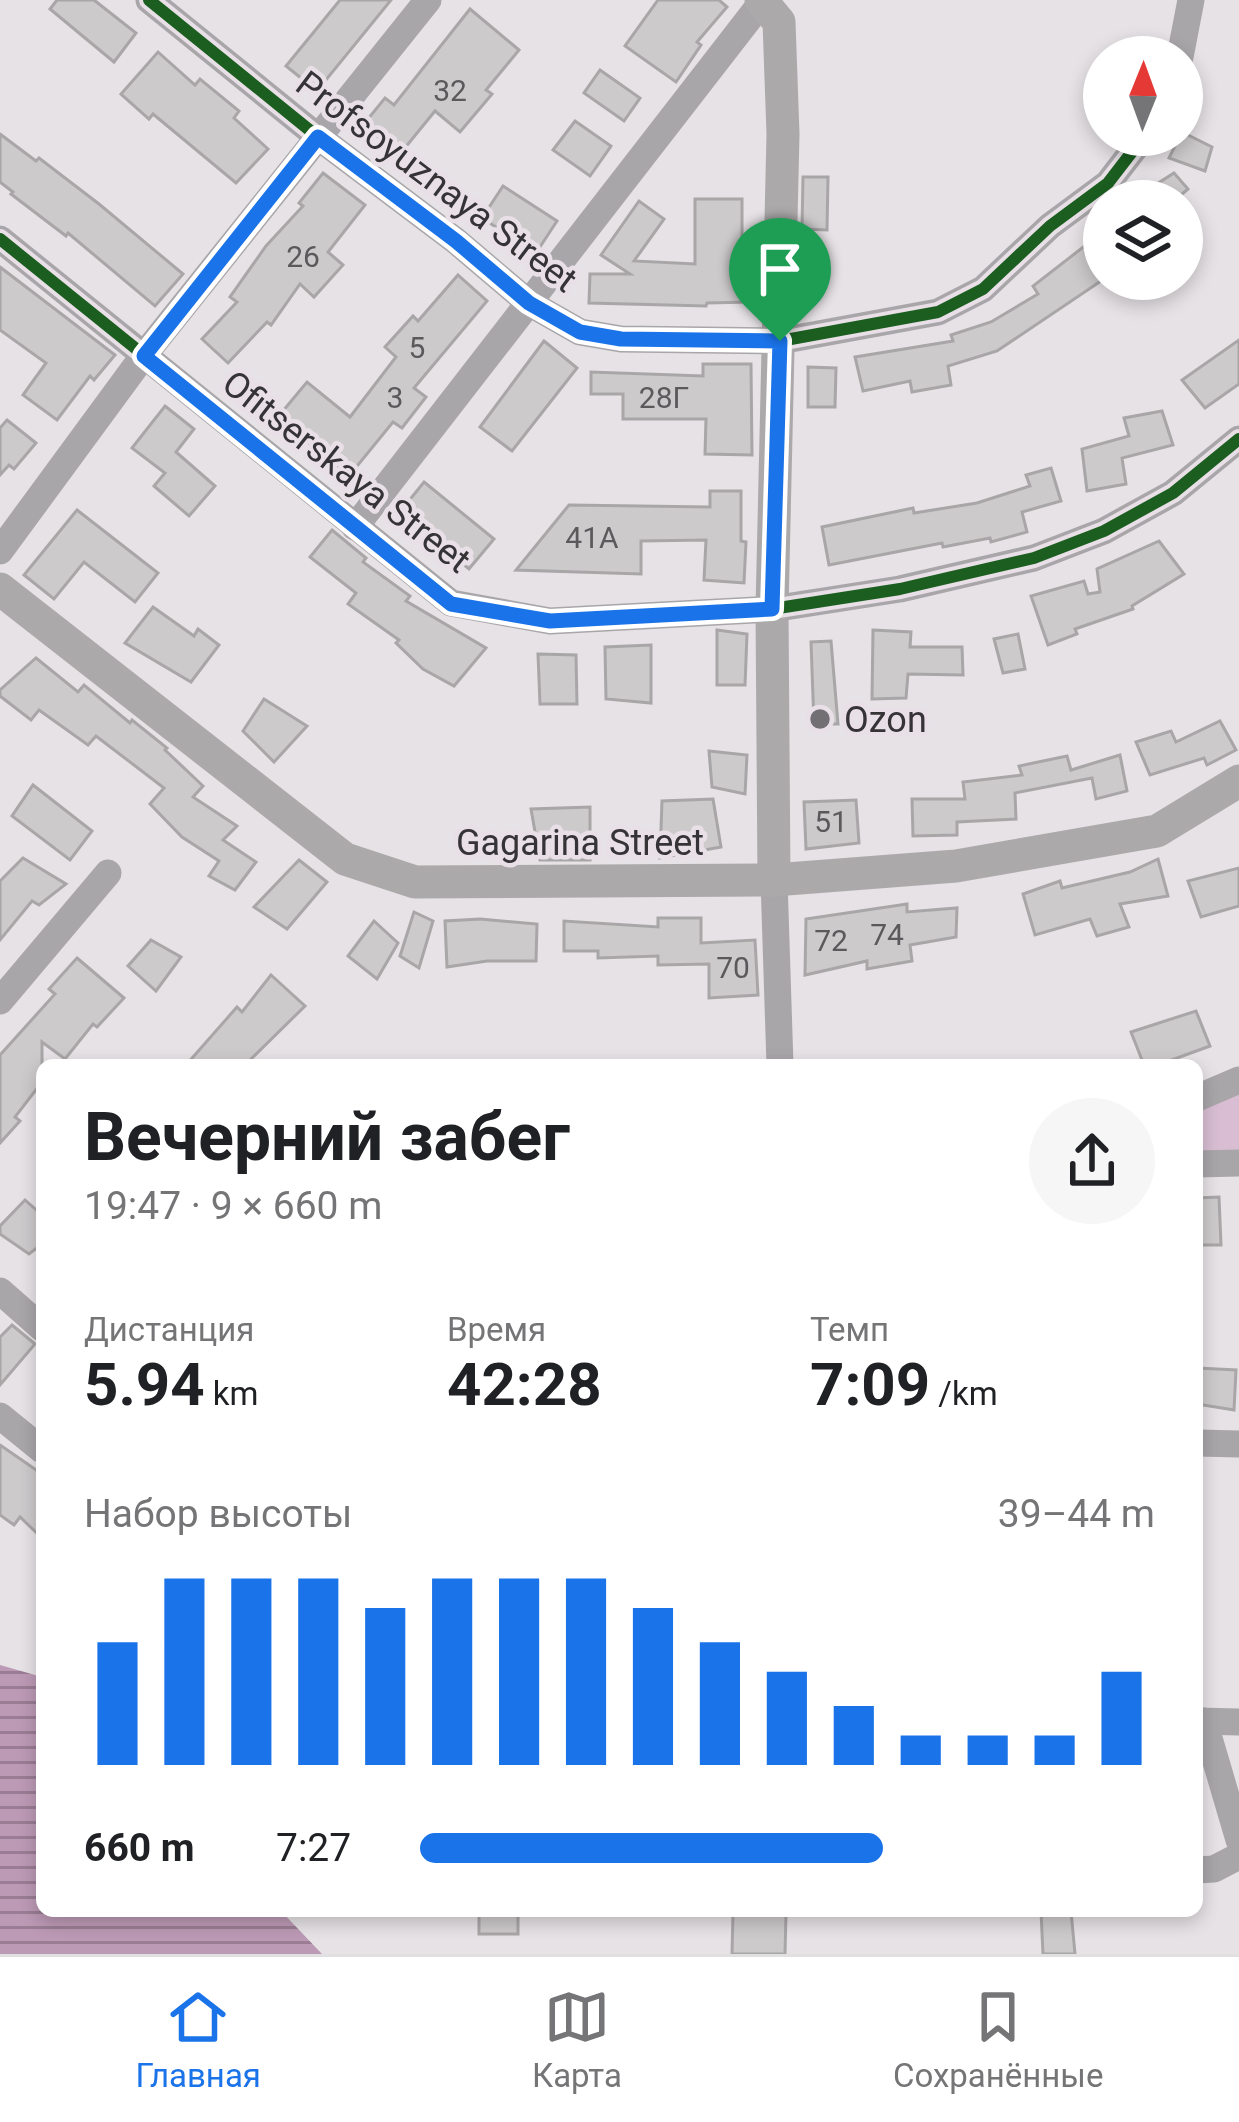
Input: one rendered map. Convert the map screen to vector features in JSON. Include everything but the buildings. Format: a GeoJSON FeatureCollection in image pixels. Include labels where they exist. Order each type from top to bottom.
{"type":"FeatureCollection","features":[{"type":"Feature","properties":{"kind":"main road"},"geometry":{"type":"LineString","coordinates":[[762,1],[779,22],[783,134],[772,609],[774,880]]}},
{"type":"Feature","properties":{"kind":"main road","name":"Gagarina Street"},"geometry":{"type":"LineString","coordinates":[[0,589],[345,859],[415,882],[774,880],[956,866],[1156,831],[1239,782]]}},
{"type":"Feature","properties":{"kind":"street","name":"Profsoyuznaya Street"},"geometry":{"type":"LineString","coordinates":[[149,0],[529,303],[580,332],[621,339],[780,341],[938,312],[983,289],[1050,226],[1108,183],[1129,156]]}},
{"type":"Feature","properties":{"kind":"street"},"geometry":{"type":"LineString","coordinates":[[0,551],[144,356],[428,0]]}},
{"type":"Feature","properties":{"kind":"street"},"geometry":{"type":"LineString","coordinates":[[1184,36],[1191,0]]}},
{"type":"Feature","properties":{"kind":"street"},"geometry":{"type":"LineString","coordinates":[[356,526],[762,1]]}},
{"type":"Feature","properties":{"kind":"street","name":"Ofitserskaya Street"},"geometry":{"type":"LineString","coordinates":[[0,239],[451,604],[550,621],[772,609],[900,589],[1034,558],[1104,531],[1173,494],[1239,439]]}},
{"type":"Feature","properties":{"kind":"street"},"geometry":{"type":"LineString","coordinates":[[0,1000],[107,873]]}},
{"type":"Feature","properties":{"kind":"street"},"geometry":{"type":"LineString","coordinates":[[774,880],[779,1059]]}},
{"type":"Feature","properties":{"kind":"street"},"geometry":{"type":"LineString","coordinates":[[1203,1096],[1239,1081]]}},
{"type":"Feature","properties":{"kind":"street"},"geometry":{"type":"LineString","coordinates":[[1203,1164],[1239,1163]]}},
{"type":"Feature","properties":{"kind":"street"},"geometry":{"type":"LineString","coordinates":[[0,1291],[36,1323]]}},
{"type":"Feature","properties":{"kind":"street"},"geometry":{"type":"LineString","coordinates":[[0,1416],[36,1445]]}},
{"type":"Feature","properties":{"kind":"street"},"geometry":{"type":"LineString","coordinates":[[1203,1443],[1239,1444]]}},
{"type":"Feature","properties":{"kind":"street"},"geometry":{"type":"LineString","coordinates":[[1203,1721],[1239,1722]]}},
{"type":"Feature","properties":{"kind":"street"},"geometry":{"type":"LineString","coordinates":[[1203,1730],[1239,1840]]}},
{"type":"Feature","properties":{"kind":"street"},"geometry":{"type":"LineString","coordinates":[[1203,1870],[1239,1856]]}},
{"type":"Feature","properties":{"kind":"shaded area"},"geometry":{"type":"Polygon","coordinates":[[[1239,1086],[1239,1153],[1203,1155],[1203,1100],[1239,1086]]]}},
{"type":"Feature","properties":{"kind":"shaded area"},"geometry":{"type":"Polygon","coordinates":[[[0,1665],[36,1675],[36,1917],[287,1917],[322,1954],[0,1954],[0,1665]]]}},
{"type":"Feature","properties":{"kind":"cycle path"},"geometry":{"type":"LineString","coordinates":[[149,0],[529,303],[580,332],[621,339],[780,341],[938,312],[983,289],[1050,226],[1108,183],[1129,156]]}},
{"type":"Feature","properties":{"kind":"cycle path"},"geometry":{"type":"LineString","coordinates":[[0,239],[451,603],[550,621],[772,609],[900,589],[1034,558],[1104,531],[1173,493],[1239,439]]}},
{"type":"Feature","properties":{"kind":"place","name":"Ozon"},"geometry":{"type":"Point","coordinates":[820,719]}},
{"type":"Feature","properties":{"kind":"route"},"geometry":{"type":"LineString","coordinates":[[318,137],[529,303],[580,332],[621,339],[780,341],[772,609],[550,621],[451,604],[144,356],[318,137]]}}]}
